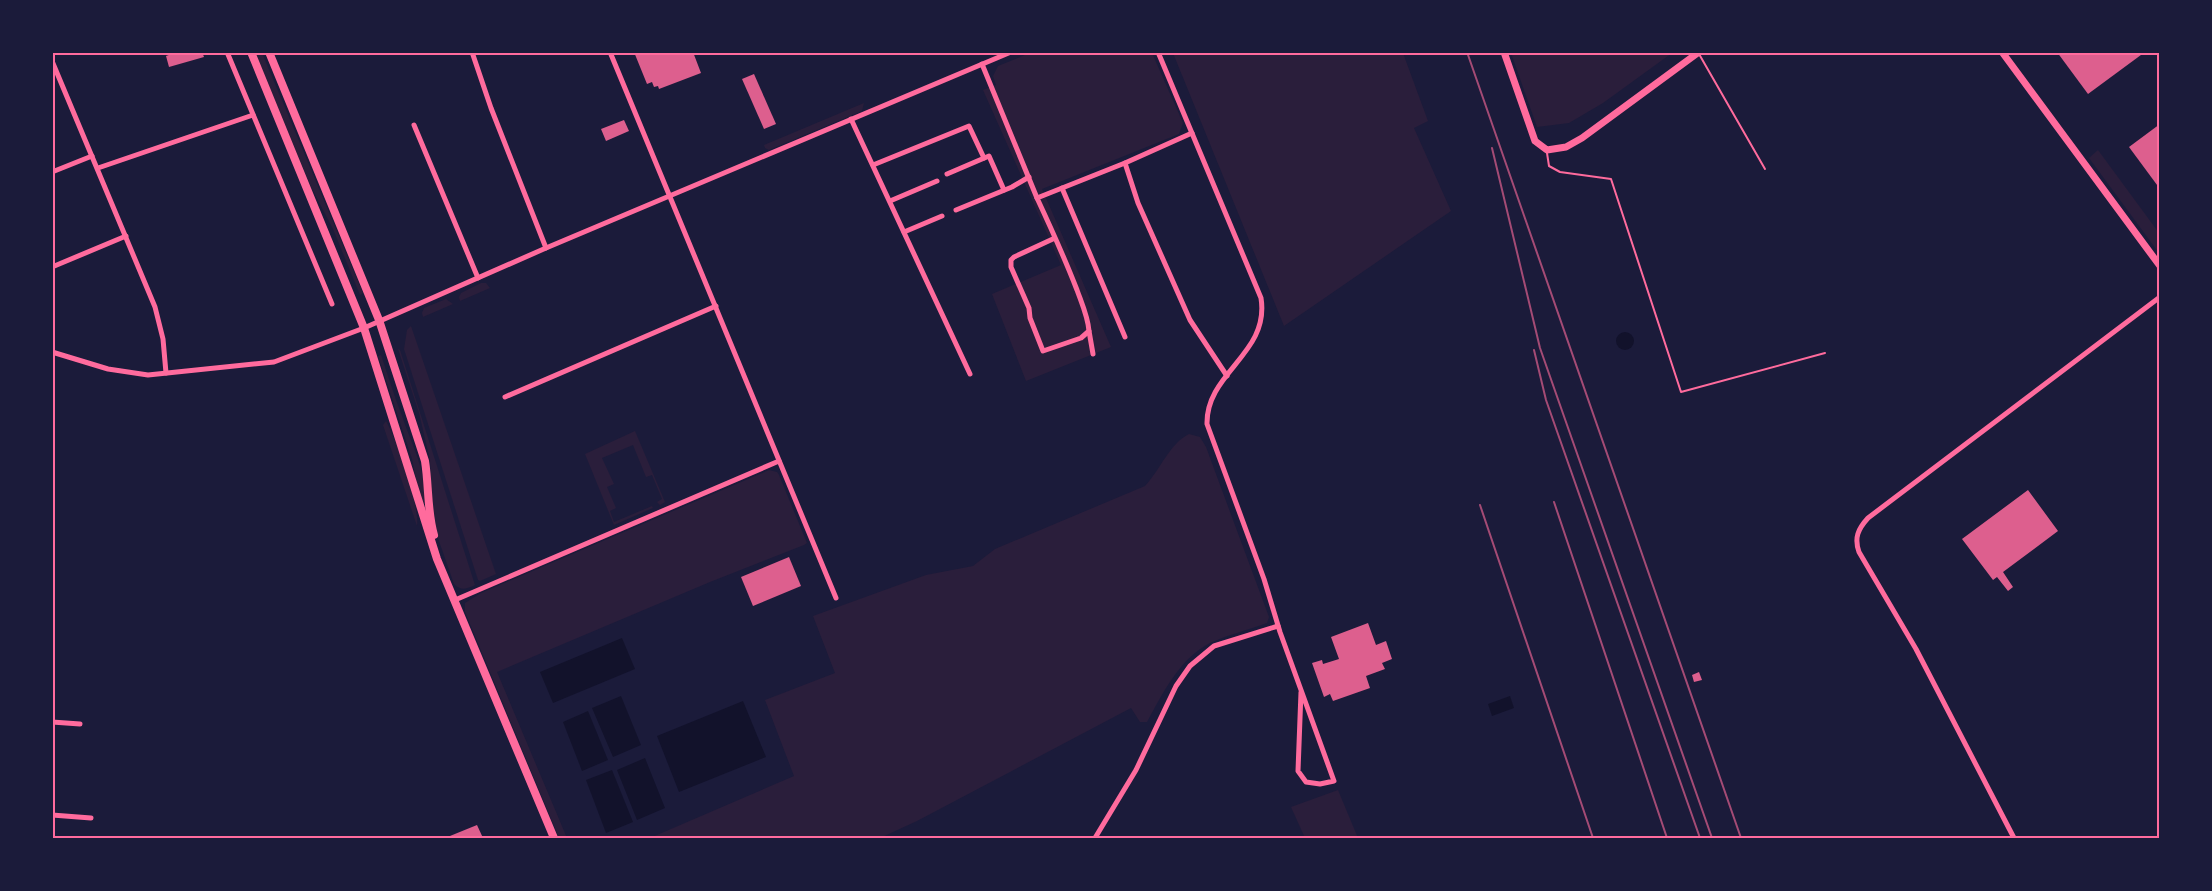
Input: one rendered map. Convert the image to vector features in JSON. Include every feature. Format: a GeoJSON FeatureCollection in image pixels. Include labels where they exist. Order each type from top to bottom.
{"type":"FeatureCollection","features":[{"type":"Feature","properties":{"kind":"main road"},"geometry":{"type":"LineString","coordinates":[[251,52],[364,328],[436,559],[554,838]]}},
{"type":"Feature","properties":{"kind":"main road"},"geometry":{"type":"LineString","coordinates":[[268,52],[379,320],[425,461],[428,506],[432,526],[455,600]]}},
{"type":"Feature","properties":{"kind":"street"},"geometry":{"type":"LineString","coordinates":[[227,52],[332,304]]}},
{"type":"Feature","properties":{"kind":"street"},"geometry":{"type":"LineString","coordinates":[[472,52],[485,92],[546,248]]}},
{"type":"Feature","properties":{"kind":"street"},"geometry":{"type":"LineString","coordinates":[[610,52],[836,598]]}},
{"type":"Feature","properties":{"kind":"street"},"geometry":{"type":"LineString","coordinates":[[52,352],[126,373],[148,375],[274,362],[364,328],[546,248],[1011,52]]}},
{"type":"Feature","properties":{"kind":"street"},"geometry":{"type":"LineString","coordinates":[[1158,52],[1256,287],[1262,309],[1262,320],[1256,338],[1209,402],[1207,424],[1334,781],[1320,784],[1306,782],[1298,771],[1301,692]]}},
{"type":"Feature","properties":{"kind":"street"},"geometry":{"type":"LineString","coordinates":[[1504,52],[1535,141],[1546,150],[1566,147],[1582,138],[1699,53]]}},
{"type":"Feature","properties":{"kind":"street"},"geometry":{"type":"LineString","coordinates":[[2002,52],[2160,266]]}},
{"type":"Feature","properties":{"kind":"street"},"geometry":{"type":"LineString","coordinates":[[52,61],[55,74],[98,168],[155,306],[166,373]]}},
{"type":"Feature","properties":{"kind":"street"},"geometry":{"type":"LineString","coordinates":[[982,64],[1088,321],[1093,354]]}},
{"type":"Feature","properties":{"kind":"street"},"geometry":{"type":"LineString","coordinates":[[98,168],[253,116]]}},
{"type":"Feature","properties":{"kind":"street"},"geometry":{"type":"LineString","coordinates":[[851,119],[970,374]]}},
{"type":"Feature","properties":{"kind":"street"},"geometry":{"type":"LineString","coordinates":[[414,125],[478,278]]}},
{"type":"Feature","properties":{"kind":"street"},"geometry":{"type":"LineString","coordinates":[[873,165],[969,126],[984,158]]}},
{"type":"Feature","properties":{"kind":"street"},"geometry":{"type":"LineString","coordinates":[[1037,198],[1192,133]]}},
{"type":"Feature","properties":{"kind":"street"},"geometry":{"type":"LineString","coordinates":[[52,172],[92,156]]}},
{"type":"Feature","properties":{"kind":"street"},"geometry":{"type":"LineString","coordinates":[[947,174],[990,156],[1004,190]]}},
{"type":"Feature","properties":{"kind":"street"},"geometry":{"type":"LineString","coordinates":[[1125,163],[1138,203],[1190,320],[1227,375]]}},
{"type":"Feature","properties":{"kind":"street"},"geometry":{"type":"LineString","coordinates":[[957,210],[1029,177]]}},
{"type":"Feature","properties":{"kind":"street"},"geometry":{"type":"LineString","coordinates":[[890,201],[937,182]]}},
{"type":"Feature","properties":{"kind":"street"},"geometry":{"type":"LineString","coordinates":[[1062,188],[1125,337]]}},
{"type":"Feature","properties":{"kind":"street"},"geometry":{"type":"LineString","coordinates":[[904,232],[942,216]]}},
{"type":"Feature","properties":{"kind":"street"},"geometry":{"type":"LineString","coordinates":[[52,267],[126,236]]}},
{"type":"Feature","properties":{"kind":"street"},"geometry":{"type":"LineString","coordinates":[[1055,238],[1014,257],[1011,260],[1011,267],[1029,308],[1030,318],[1043,351],[1081,338],[1089,331]]}},
{"type":"Feature","properties":{"kind":"street"},"geometry":{"type":"LineString","coordinates":[[2014,838],[1916,650],[1859,552],[1857,539],[1859,529],[1868,518],[2160,297]]}},
{"type":"Feature","properties":{"kind":"street"},"geometry":{"type":"LineString","coordinates":[[505,397],[716,306]]}},
{"type":"Feature","properties":{"kind":"street"},"geometry":{"type":"LineString","coordinates":[[455,600],[779,461]]}},
{"type":"Feature","properties":{"kind":"street"},"geometry":{"type":"LineString","coordinates":[[1095,838],[1136,770],[1176,686],[1190,666],[1214,646],[1278,626]]}},
{"type":"Feature","properties":{"kind":"street"},"geometry":{"type":"LineString","coordinates":[[52,722],[80,724]]}},
{"type":"Feature","properties":{"kind":"street"},"geometry":{"type":"LineString","coordinates":[[52,815],[91,818]]}},
{"type":"Feature","properties":{"kind":"lane"},"geometry":{"type":"LineString","coordinates":[[1699,53],[1765,169]]}},
{"type":"Feature","properties":{"kind":"lane"},"geometry":{"type":"LineString","coordinates":[[1546,150],[1549,166],[1560,172],[1611,179],[1681,392],[1825,353]]}},
{"type":"Feature","properties":{"kind":"shaded area"},"geometry":{"type":"Polygon","coordinates":[[[1511,52],[1672,53],[1603,103],[1569,123],[1537,127],[1511,52]]]}},
{"type":"Feature","properties":{"kind":"shaded area"},"geometry":{"type":"Polygon","coordinates":[[[255,53],[262,53],[363,293],[360,295],[333,229],[311,187],[255,53]]]}},
{"type":"Feature","properties":{"kind":"shaded area"},"geometry":{"type":"Polygon","coordinates":[[[1030,53],[1152,53],[1183,123],[1179,134],[1042,189],[1111,347],[1026,381],[992,294],[1061,265],[983,90],[996,85],[993,76],[998,66],[1030,53]]]}},
{"type":"Feature","properties":{"kind":"shaded area"},"geometry":{"type":"Polygon","coordinates":[[[1173,53],[1403,53],[1428,121],[1414,128],[1451,211],[1284,326],[1173,53]]]}},
{"type":"Feature","properties":{"kind":"shaded area"},"geometry":{"type":"Polygon","coordinates":[[[864,103],[862,111],[769,150],[765,148],[764,145],[864,103]]]}},
{"type":"Feature","properties":{"kind":"shaded area"},"geometry":{"type":"Polygon","coordinates":[[[2098,150],[2159,233],[2159,253],[2089,158],[2098,150]]]}},
{"type":"Feature","properties":{"kind":"shaded area"},"geometry":{"type":"Polygon","coordinates":[[[481,283],[486,283],[490,288],[460,301],[461,293],[481,283]]]}},
{"type":"Feature","properties":{"kind":"shaded area"},"geometry":{"type":"Polygon","coordinates":[[[446,299],[453,304],[423,317],[424,308],[446,299]]]}},
{"type":"Feature","properties":{"kind":"shaded area"},"geometry":{"type":"Polygon","coordinates":[[[411,326],[496,574],[480,581],[404,349],[407,330],[411,326]]]}},
{"type":"Feature","properties":{"kind":"shaded area"},"geometry":{"type":"Polygon","coordinates":[[[1625,332],[1631,335],[1634,341],[1631,347],[1625,350],[1619,347],[1616,341],[1619,335],[1625,332]]]}},
{"type":"Feature","properties":{"kind":"shaded area"},"geometry":{"type":"Polygon","coordinates":[[[398,349],[400,350],[475,585],[469,588],[464,589],[454,584],[433,524],[430,460],[419,413],[398,349]]]}},
{"type":"Feature","properties":{"kind":"shaded area"},"geometry":{"type":"Polygon","coordinates":[[[381,355],[421,471],[425,493],[424,505],[419,494],[412,459],[378,356],[381,355]]]}},
{"type":"Feature","properties":{"kind":"shaded area"},"geometry":{"type":"Polygon","coordinates":[[[386,421],[407,474],[415,504],[417,526],[383,425],[386,421]]]}},
{"type":"Feature","properties":{"kind":"shaded area"},"geometry":{"type":"Polygon","coordinates":[[[635,431],[665,502],[660,505],[657,502],[662,499],[652,475],[646,477],[633,445],[602,458],[614,484],[607,487],[616,508],[610,511],[614,522],[652,506],[653,508],[614,525],[585,454],[635,431]]]}},
{"type":"Feature","properties":{"kind":"shaded area"},"geometry":{"type":"Polygon","coordinates":[[[1189,434],[1200,437],[1206,447],[1269,617],[1267,623],[1223,637],[1189,658],[1173,678],[1147,722],[1140,722],[1131,708],[917,821],[880,838],[650,838],[794,776],[765,700],[835,673],[813,616],[926,575],[973,566],[995,549],[1145,486],[1176,444],[1189,434]]]}},
{"type":"Feature","properties":{"kind":"shaded area"},"geometry":{"type":"Polygon","coordinates":[[[769,470],[779,475],[807,543],[497,672],[567,838],[559,838],[465,612],[465,603],[481,593],[769,470]]]}},
{"type":"Feature","properties":{"kind":"shaded area"},"geometry":{"type":"Polygon","coordinates":[[[622,638],[635,669],[553,703],[540,672],[622,638]]]}},
{"type":"Feature","properties":{"kind":"shaded area"},"geometry":{"type":"Polygon","coordinates":[[[621,696],[641,745],[613,757],[592,708],[621,696]]]}},
{"type":"Feature","properties":{"kind":"shaded area"},"geometry":{"type":"Polygon","coordinates":[[[1510,696],[1514,708],[1492,716],[1488,704],[1510,696]]]}},
{"type":"Feature","properties":{"kind":"shaded area"},"geometry":{"type":"Polygon","coordinates":[[[743,701],[766,757],[679,792],[657,736],[743,701]]]}},
{"type":"Feature","properties":{"kind":"shaded area"},"geometry":{"type":"Polygon","coordinates":[[[588,711],[608,760],[582,771],[563,722],[588,711]]]}},
{"type":"Feature","properties":{"kind":"shaded area"},"geometry":{"type":"Polygon","coordinates":[[[645,758],[665,808],[637,820],[617,770],[645,758]]]}},
{"type":"Feature","properties":{"kind":"shaded area"},"geometry":{"type":"Polygon","coordinates":[[[612,770],[633,822],[606,833],[586,780],[612,770]]]}},
{"type":"Feature","properties":{"kind":"shaded area"},"geometry":{"type":"Polygon","coordinates":[[[1338,790],[1358,838],[1305,838],[1291,807],[1338,790]]]}},
{"type":"Feature","properties":{"kind":"building"},"geometry":{"type":"Polygon","coordinates":[[[177,52],[202,52],[204,57],[169,67],[166,56],[177,52]]]}},
{"type":"Feature","properties":{"kind":"building"},"geometry":{"type":"Polygon","coordinates":[[[634,52],[693,52],[701,73],[659,89],[658,86],[654,87],[652,82],[647,84],[634,52]]]}},
{"type":"Feature","properties":{"kind":"building"},"geometry":{"type":"Polygon","coordinates":[[[2057,52],[2145,52],[2088,94],[2057,52]]]}},
{"type":"Feature","properties":{"kind":"building"},"geometry":{"type":"Polygon","coordinates":[[[754,74],[776,124],[764,129],[742,79],[754,74]]]}},
{"type":"Feature","properties":{"kind":"building"},"geometry":{"type":"Polygon","coordinates":[[[624,120],[629,131],[606,141],[601,129],[624,120]]]}},
{"type":"Feature","properties":{"kind":"building"},"geometry":{"type":"Polygon","coordinates":[[[2160,124],[2160,189],[2129,147],[2160,124]]]}},
{"type":"Feature","properties":{"kind":"building"},"geometry":{"type":"Polygon","coordinates":[[[2028,490],[2058,531],[2003,572],[2013,587],[2008,591],[1997,577],[1993,580],[1962,539],[2028,490]]]}},
{"type":"Feature","properties":{"kind":"building"},"geometry":{"type":"Polygon","coordinates":[[[789,557],[801,586],[753,606],[741,577],[789,557]]]}},
{"type":"Feature","properties":{"kind":"building"},"geometry":{"type":"Polygon","coordinates":[[[1368,623],[1376,645],[1386,641],[1392,659],[1382,663],[1385,669],[1366,676],[1370,688],[1333,701],[1330,694],[1324,697],[1312,663],[1322,660],[1323,664],[1339,659],[1331,637],[1368,623]]]}},
{"type":"Feature","properties":{"kind":"building"},"geometry":{"type":"Polygon","coordinates":[[[1699,672],[1702,680],[1694,682],[1692,675],[1699,672]]]}},
{"type":"Feature","properties":{"kind":"building"},"geometry":{"type":"Polygon","coordinates":[[[477,825],[483,838],[445,838],[477,825]]]}},
{"type":"Feature","properties":{"kind":"railway"},"geometry":{"type":"LineString","coordinates":[[1467,52],[1741,838]]}},
{"type":"Feature","properties":{"kind":"railway"},"geometry":{"type":"LineString","coordinates":[[1492,148],[1540,348],[1712,838]]}},
{"type":"Feature","properties":{"kind":"railway"},"geometry":{"type":"LineString","coordinates":[[1534,350],[1546,400],[1700,838]]}},
{"type":"Feature","properties":{"kind":"railway"},"geometry":{"type":"LineString","coordinates":[[1554,502],[1667,838]]}},
{"type":"Feature","properties":{"kind":"railway"},"geometry":{"type":"LineString","coordinates":[[1480,505],[1593,838]]}}]}
